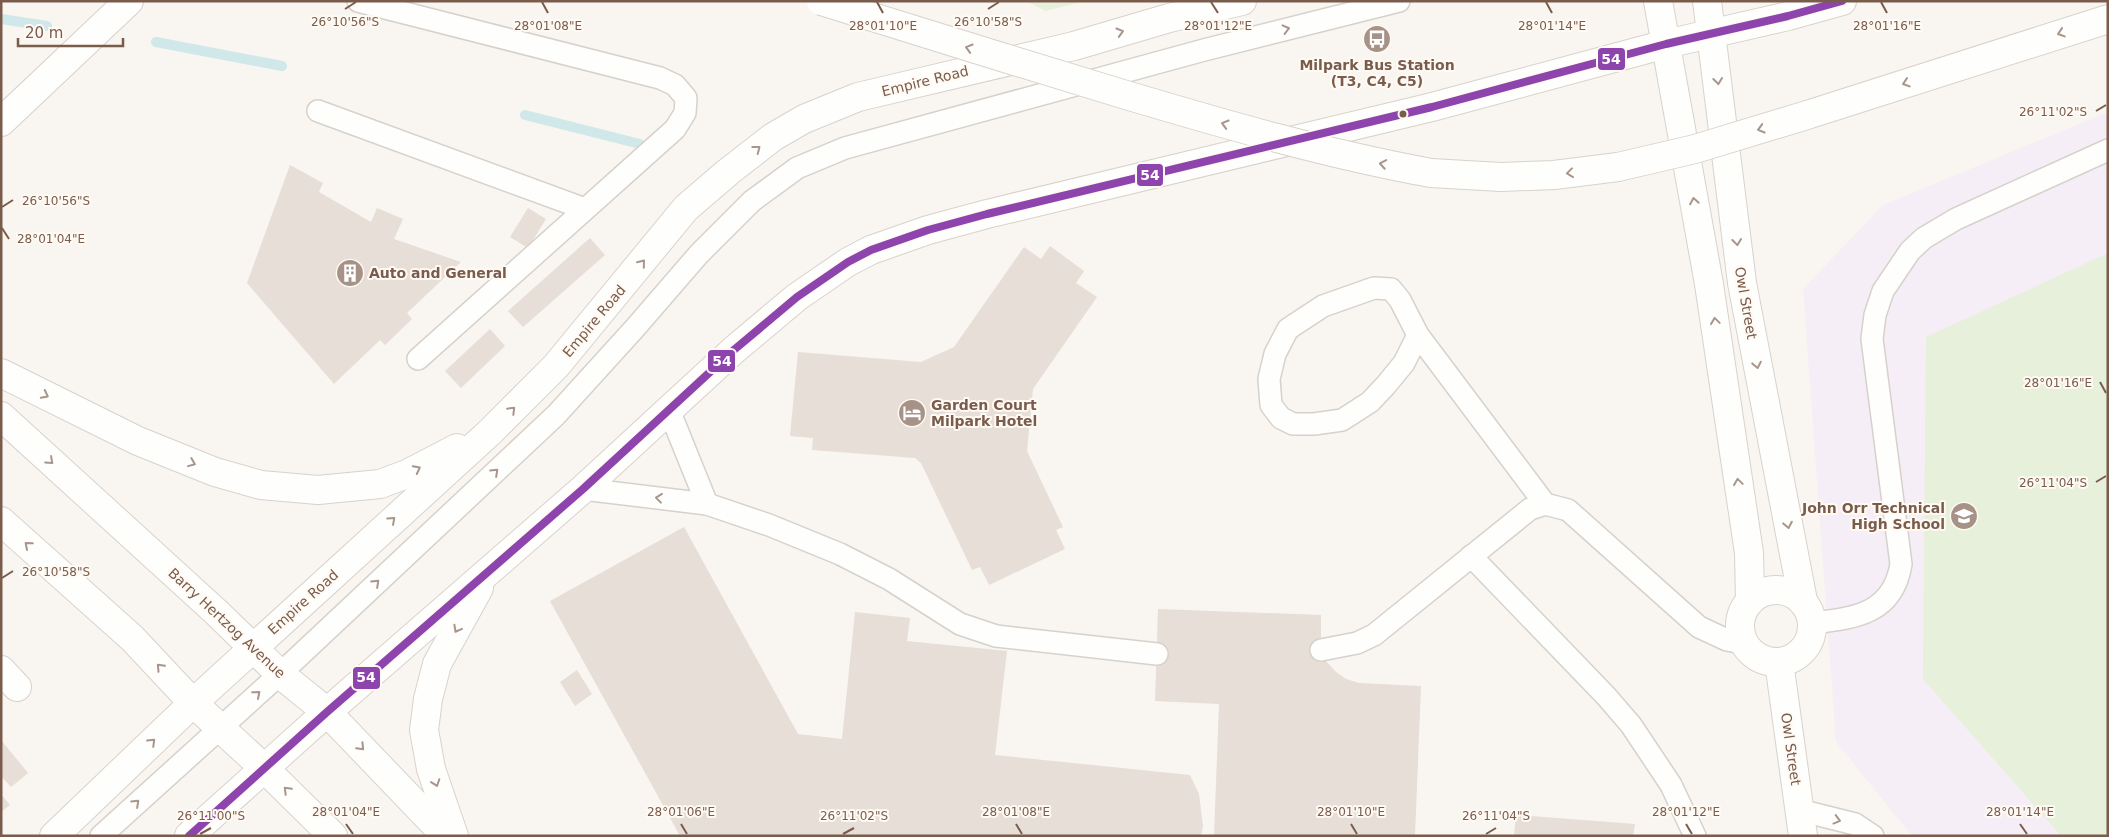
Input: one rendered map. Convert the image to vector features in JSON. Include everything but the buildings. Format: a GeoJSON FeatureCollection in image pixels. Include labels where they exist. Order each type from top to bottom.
{"type":"FeatureCollection","features":[{"type":"Feature","properties":{"kind":"main road"},"geometry":{"type":"LineString","coordinates":[[1,122],[129,1]]}},
{"type":"Feature","properties":{"kind":"main road"},"geometry":{"type":"LineString","coordinates":[[821,1],[946,41],[1228,125],[1370,162],[1431,173],[1501,177],[1554,175],[1618,167],[1695,148],[1808,115],[2108,19]]}},
{"type":"Feature","properties":{"kind":"main road","name":"Empire Road"},"geometry":{"type":"LineString","coordinates":[[54,836],[193,703],[489,432],[556,366],[686,208],[773,137],[804,119],[858,97],[1074,46],[1170,18],[1242,1]]}},
{"type":"Feature","properties":{"kind":"main road"},"geometry":{"type":"LineString","coordinates":[[1658,1],[1710,294],[1749,553],[1750,600]]}},
{"type":"Feature","properties":{"kind":"main road","name":"Owl Street"},"geometry":{"type":"LineString","coordinates":[[1708,1],[1742,283],[1808,612]]}},
{"type":"Feature","properties":{"kind":"main road"},"geometry":{"type":"LineString","coordinates":[[189,836],[327,712],[583,489],[735,349],[797,297],[848,262],[891,241],[987,214],[1432,107],[1712,32],[1788,16],[1842,1]]}},
{"type":"Feature","properties":{"kind":"main road"},"geometry":{"type":"LineString","coordinates":[[1,373],[138,441],[215,472],[261,485],[318,490],[380,484],[407,474],[489,432]]}},
{"type":"Feature","properties":{"kind":"main road","name":"Barry Hertzog Avenue"},"geometry":{"type":"LineString","coordinates":[[1,416],[215,611],[280,674],[327,712],[446,836]]}},
{"type":"Feature","properties":{"kind":"main road"},"geometry":{"type":"LineString","coordinates":[[1,521],[132,638],[193,703],[220,726],[333,836]]}},
{"type":"Feature","properties":{"kind":"main road"},"geometry":{"type":"LineString","coordinates":[[454,836],[431,769],[424,730],[428,699],[438,664],[489,571]]}},
{"type":"Feature","properties":{"kind":"main road"},"geometry":{"type":"LineString","coordinates":[[1771,590],[1794,594],[1808,612],[1812,635],[1807,645],[1790,660],[1779,662],[1768,662],[1758,658],[1749,651],[1743,643],[1740,621],[1743,609],[1750,600],[1759,593],[1771,590]]}},
{"type":"Feature","properties":{"kind":"main road","name":"Owl Street"},"geometry":{"type":"LineString","coordinates":[[1779,662],[1801,823]]}},
{"type":"Feature","properties":{"kind":"lane"},"geometry":{"type":"LineString","coordinates":[[358,1],[660,78],[675,85],[686,98],[685,113],[675,129],[418,359]]}},
{"type":"Feature","properties":{"kind":"lane"},"geometry":{"type":"LineString","coordinates":[[101,836],[220,726],[280,674],[556,416],[699,254],[752,201],[797,168],[845,148],[1204,50],[1399,1]]}},
{"type":"Feature","properties":{"kind":"lane"},"geometry":{"type":"LineString","coordinates":[[318,111],[585,209]]}},
{"type":"Feature","properties":{"kind":"lane"},"geometry":{"type":"LineString","coordinates":[[1808,612],[1862,615],[1875,608],[1890,594],[1898,581],[1901,564],[1872,340],[1875,315],[1883,291],[1891,278],[1910,251],[1924,238],[1956,219],[2108,150]]}},
{"type":"Feature","properties":{"kind":"lane"},"geometry":{"type":"LineString","coordinates":[[1418,334],[1404,363],[1386,385],[1370,402],[1342,420],[1314,424],[1293,424],[1281,418],[1271,405],[1269,379],[1275,354],[1288,329],[1323,306],[1374,288],[1391,289],[1400,300],[1418,334],[1545,504]]}},
{"type":"Feature","properties":{"kind":"lane"},"geometry":{"type":"LineString","coordinates":[[669,410],[707,504]]}},
{"type":"Feature","properties":{"kind":"lane"},"geometry":{"type":"LineString","coordinates":[[583,489],[707,504],[770,525],[840,554],[889,579],[960,624],[996,636],[1157,654]]}},
{"type":"Feature","properties":{"kind":"lane"},"geometry":{"type":"LineString","coordinates":[[1320,650],[1357,643],[1374,635],[1530,509],[1545,504],[1568,510],[1699,627],[1727,640],[1743,643]]}},
{"type":"Feature","properties":{"kind":"lane"},"geometry":{"type":"LineString","coordinates":[[1471,556],[1606,696],[1631,726],[1671,785],[1695,836]]}},
{"type":"Feature","properties":{"kind":"lane"},"geometry":{"type":"LineString","coordinates":[[1801,823],[1855,824],[1873,836]]}},
{"type":"Feature","properties":{"kind":"shaded area","name":"John Orr Technical High School"},"geometry":{"type":"Polygon","coordinates":[[[2108,112],[2108,836],[1912,836],[1836,742],[1803,289],[1883,205],[2108,112]]]}},
{"type":"Feature","properties":{"kind":"green space"},"geometry":{"type":"Polygon","coordinates":[[[1026,1],[1084,1],[1046,11],[1026,1]]]}},
{"type":"Feature","properties":{"kind":"green space"},"geometry":{"type":"Polygon","coordinates":[[[2108,253],[2108,836],[2061,836],[1923,679],[1926,337],[2108,253]]]}},
{"type":"Feature","properties":{"kind":"waterway"},"geometry":{"type":"LineString","coordinates":[[1,19],[47,26]]}},
{"type":"Feature","properties":{"kind":"waterway"},"geometry":{"type":"LineString","coordinates":[[156,42],[282,66]]}},
{"type":"Feature","properties":{"kind":"waterway"},"geometry":{"type":"LineString","coordinates":[[525,115],[640,144]]}},
{"type":"Feature","properties":{"kind":"transit line","name":"54"},"geometry":{"type":"LineString","coordinates":[[189,836],[327,712],[583,489],[735,349],[797,297],[848,262],[871,250],[928,230],[987,214],[1432,107],[1666,44],[1788,16],[1842,1]]}},
{"type":"Feature","properties":{"kind":"place","name":"Milpark Bus Station (T3, C4, C5)"},"geometry":{"type":"Point","coordinates":[1377,39]}},
{"type":"Feature","properties":{"kind":"place","name":"Auto and General"},"geometry":{"type":"Point","coordinates":[350,273]}},
{"type":"Feature","properties":{"kind":"place","name":"Garden Court Milpark Hotel"},"geometry":{"type":"Point","coordinates":[912,413]}},
{"type":"Feature","properties":{"kind":"place","name":"John Orr Technical High School"},"geometry":{"type":"Point","coordinates":[1964,516]}}]}
